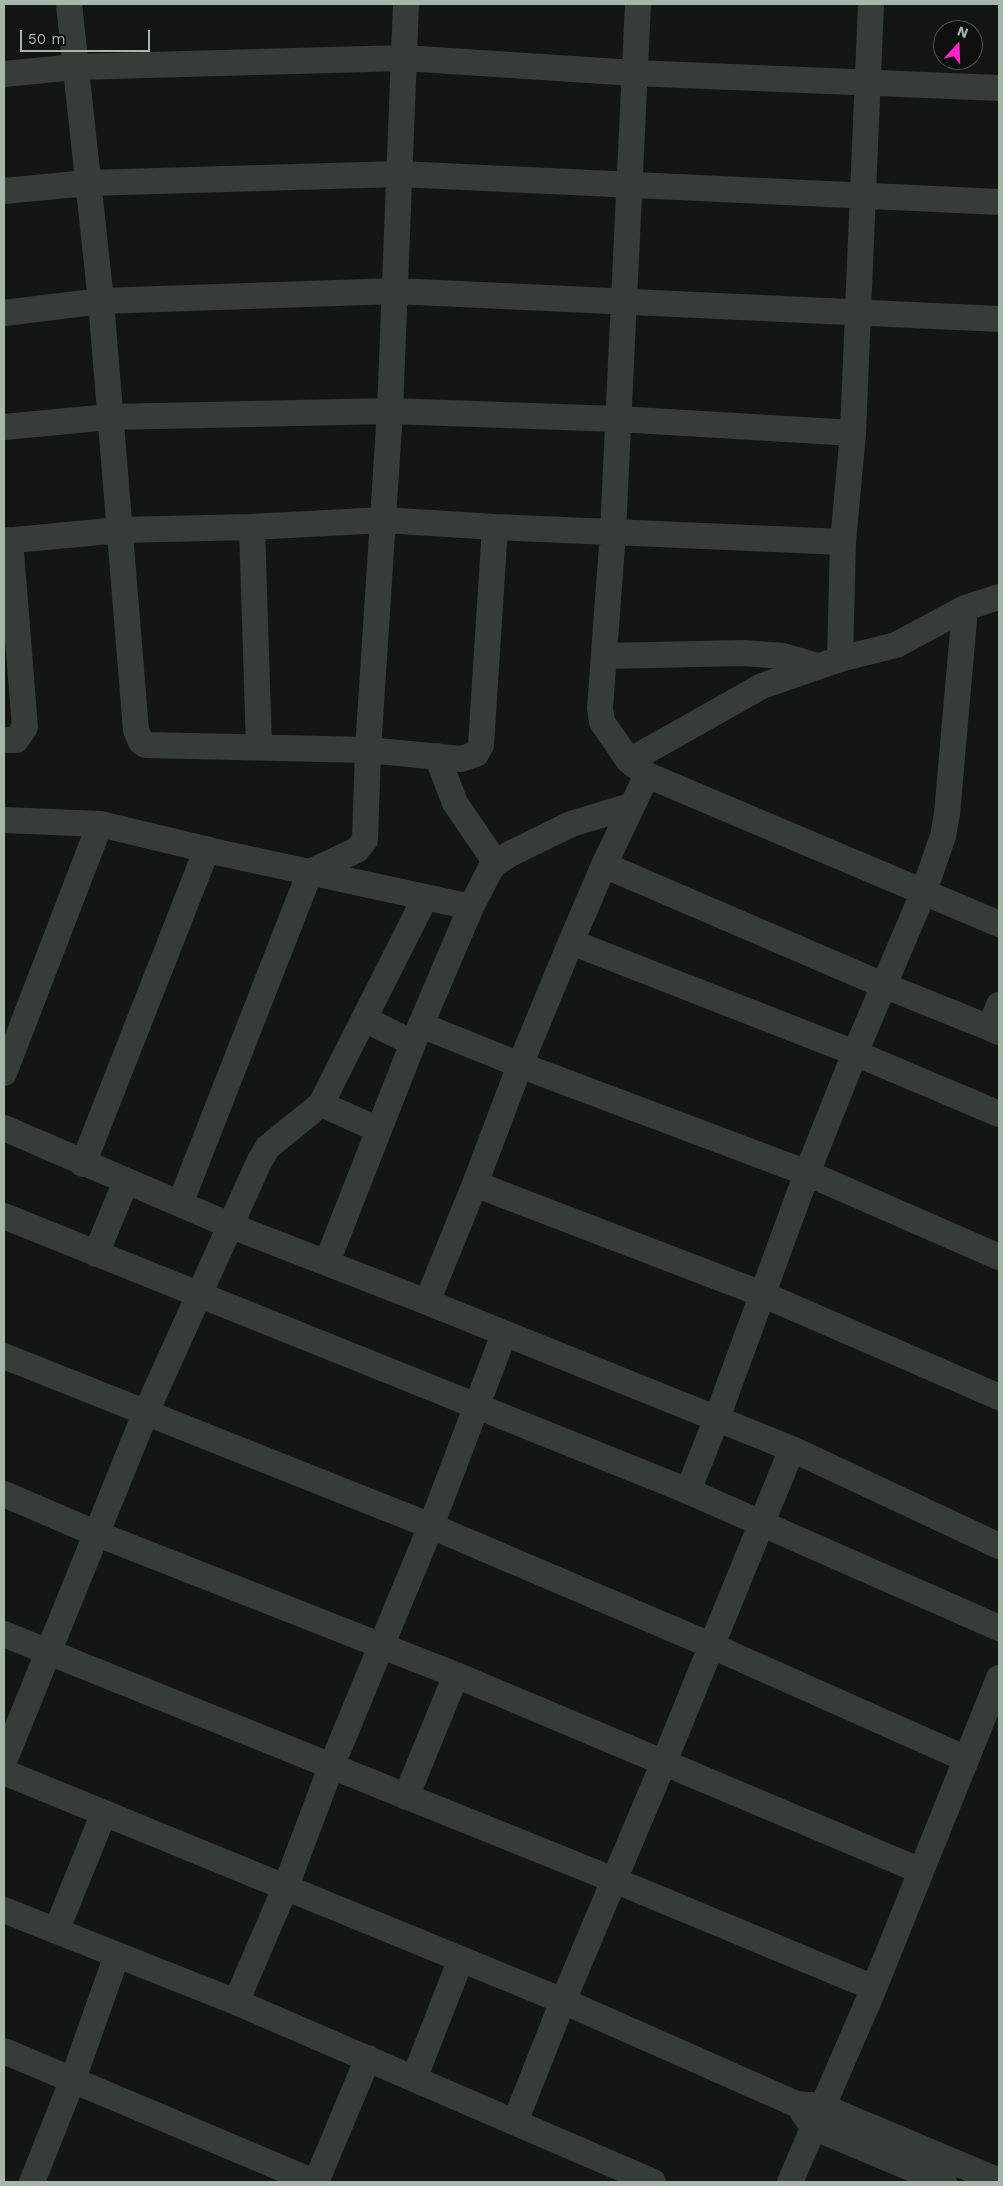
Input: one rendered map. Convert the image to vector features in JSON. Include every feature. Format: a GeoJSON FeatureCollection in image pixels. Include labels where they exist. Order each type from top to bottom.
{"type":"FeatureCollection","features":[{"type":"Feature","properties":{"kind":"street"},"geometry":{"type":"LineString","coordinates":[[69,4],[101,301],[138,739],[146,745],[368,750],[462,759],[476,754],[481,745],[495,527]]}},
{"type":"Feature","properties":{"kind":"street"},"geometry":{"type":"LineString","coordinates":[[180,1204],[310,872],[357,850],[365,840],[368,750],[390,411],[406,4]]}},
{"type":"Feature","properties":{"kind":"street"},"geometry":{"type":"LineString","coordinates":[[638,4],[613,532],[600,708],[602,722],[638,768],[999,924]]}},
{"type":"Feature","properties":{"kind":"street"},"geometry":{"type":"LineString","coordinates":[[828,662],[843,542],[852,433],[866,82],[871,4]]}},
{"type":"Feature","properties":{"kind":"street"},"geometry":{"type":"LineString","coordinates":[[4,74],[75,67],[404,58],[634,73],[999,88]]}},
{"type":"Feature","properties":{"kind":"street"},"geometry":{"type":"LineString","coordinates":[[4,191],[88,183],[398,174],[999,202]]}},
{"type":"Feature","properties":{"kind":"street"},"geometry":{"type":"LineString","coordinates":[[4,313],[101,301],[395,292],[858,311],[999,319]]}},
{"type":"Feature","properties":{"kind":"street"},"geometry":{"type":"LineString","coordinates":[[4,427],[110,417],[390,411],[618,419],[852,433]]}},
{"type":"Feature","properties":{"kind":"street"},"geometry":{"type":"LineString","coordinates":[[4,740],[16,740],[25,727],[7,540],[120,530],[252,527],[383,520],[495,527],[843,542]]}},
{"type":"Feature","properties":{"kind":"street"},"geometry":{"type":"LineString","coordinates":[[252,527],[259,747]]}},
{"type":"Feature","properties":{"kind":"street"},"geometry":{"type":"LineString","coordinates":[[427,1302],[475,1184],[520,1065],[604,865],[631,806],[638,768],[762,686],[828,662],[896,646],[965,608],[999,596]]}},
{"type":"Feature","properties":{"kind":"street"},"geometry":{"type":"LineString","coordinates":[[688,1492],[808,1173],[855,1053],[924,891],[942,836],[947,814],[965,608]]}},
{"type":"Feature","properties":{"kind":"street"},"geometry":{"type":"LineString","coordinates":[[604,656],[743,653],[828,662]]}},
{"type":"Feature","properties":{"kind":"street"},"geometry":{"type":"LineString","coordinates":[[437,756],[455,803],[496,863]]}},
{"type":"Feature","properties":{"kind":"street"},"geometry":{"type":"LineString","coordinates":[[327,1262],[417,1034],[482,884],[496,863],[510,854],[571,824],[631,806]]}},
{"type":"Feature","properties":{"kind":"street"},"geometry":{"type":"LineString","coordinates":[[4,820],[100,824],[471,908]]}},
{"type":"Feature","properties":{"kind":"street"},"geometry":{"type":"LineString","coordinates":[[4,1073],[100,824]]}},
{"type":"Feature","properties":{"kind":"street"},"geometry":{"type":"LineString","coordinates":[[83,1164],[207,849]]}},
{"type":"Feature","properties":{"kind":"street"},"geometry":{"type":"LineString","coordinates":[[604,865],[883,985],[996,1021]]}},
{"type":"Feature","properties":{"kind":"street"},"geometry":{"type":"LineString","coordinates":[[4,1761],[95,1533],[146,1412],[229,1225],[268,1147],[321,1104],[425,898]]}},
{"type":"Feature","properties":{"kind":"street"},"geometry":{"type":"LineString","coordinates":[[571,942],[855,1053],[999,1114]]}},
{"type":"Feature","properties":{"kind":"street"},"geometry":{"type":"LineString","coordinates":[[364,1019],[520,1065],[808,1173],[999,1257]]}},
{"type":"Feature","properties":{"kind":"street"},"geometry":{"type":"LineString","coordinates":[[321,1104],[378,1130]]}},
{"type":"Feature","properties":{"kind":"street"},"geometry":{"type":"LineString","coordinates":[[4,1128],[83,1164],[229,1225],[327,1262],[792,1449],[999,1546]]}},
{"type":"Feature","properties":{"kind":"street"},"geometry":{"type":"LineString","coordinates":[[96,1254],[126,1181]]}},
{"type":"Feature","properties":{"kind":"street"},"geometry":{"type":"LineString","coordinates":[[475,1184],[762,1294],[999,1397]]}},
{"type":"Feature","properties":{"kind":"street"},"geometry":{"type":"LineString","coordinates":[[4,1216],[198,1296],[688,1492],[999,1628]]}},
{"type":"Feature","properties":{"kind":"street"},"geometry":{"type":"LineString","coordinates":[[236,2002],[286,1886],[331,1767],[431,1526],[504,1334]]}},
{"type":"Feature","properties":{"kind":"street"},"geometry":{"type":"LineString","coordinates":[[4,1356],[431,1526],[710,1645],[966,1760]]}},
{"type":"Feature","properties":{"kind":"street"},"geometry":{"type":"LineString","coordinates":[[515,2122],[563,2000],[664,1762],[710,1645],[792,1449]]}},
{"type":"Feature","properties":{"kind":"street"},"geometry":{"type":"LineString","coordinates":[[4,1494],[95,1533],[456,1675],[921,1871]]}},
{"type":"Feature","properties":{"kind":"street"},"geometry":{"type":"LineString","coordinates":[[4,1634],[614,1880],[874,1988]]}},
{"type":"Feature","properties":{"kind":"street"},"geometry":{"type":"LineString","coordinates":[[406,1797],[456,1675]]}},
{"type":"Feature","properties":{"kind":"street"},"geometry":{"type":"LineString","coordinates":[[790,2182],[810,2113],[874,1988],[966,1760],[991,1722],[999,1678]]}},
{"type":"Feature","properties":{"kind":"street"},"geometry":{"type":"LineString","coordinates":[[4,1772],[563,2000],[810,2113],[944,2182]]}},
{"type":"Feature","properties":{"kind":"street"},"geometry":{"type":"LineString","coordinates":[[56,1931],[104,1813]]}},
{"type":"Feature","properties":{"kind":"street"},"geometry":{"type":"LineString","coordinates":[[4,1910],[236,2002],[653,2182]]}},
{"type":"Feature","properties":{"kind":"street"},"geometry":{"type":"LineString","coordinates":[[32,2182],[73,2079],[117,1955]]}},
{"type":"Feature","properties":{"kind":"street"},"geometry":{"type":"LineString","coordinates":[[414,2079],[461,1959]]}},
{"type":"Feature","properties":{"kind":"street"},"geometry":{"type":"LineString","coordinates":[[4,2051],[315,2182],[368,2058]]}},
{"type":"Feature","properties":{"kind":"street"},"geometry":{"type":"LineString","coordinates":[[810,2113],[999,2181]]}}]}
